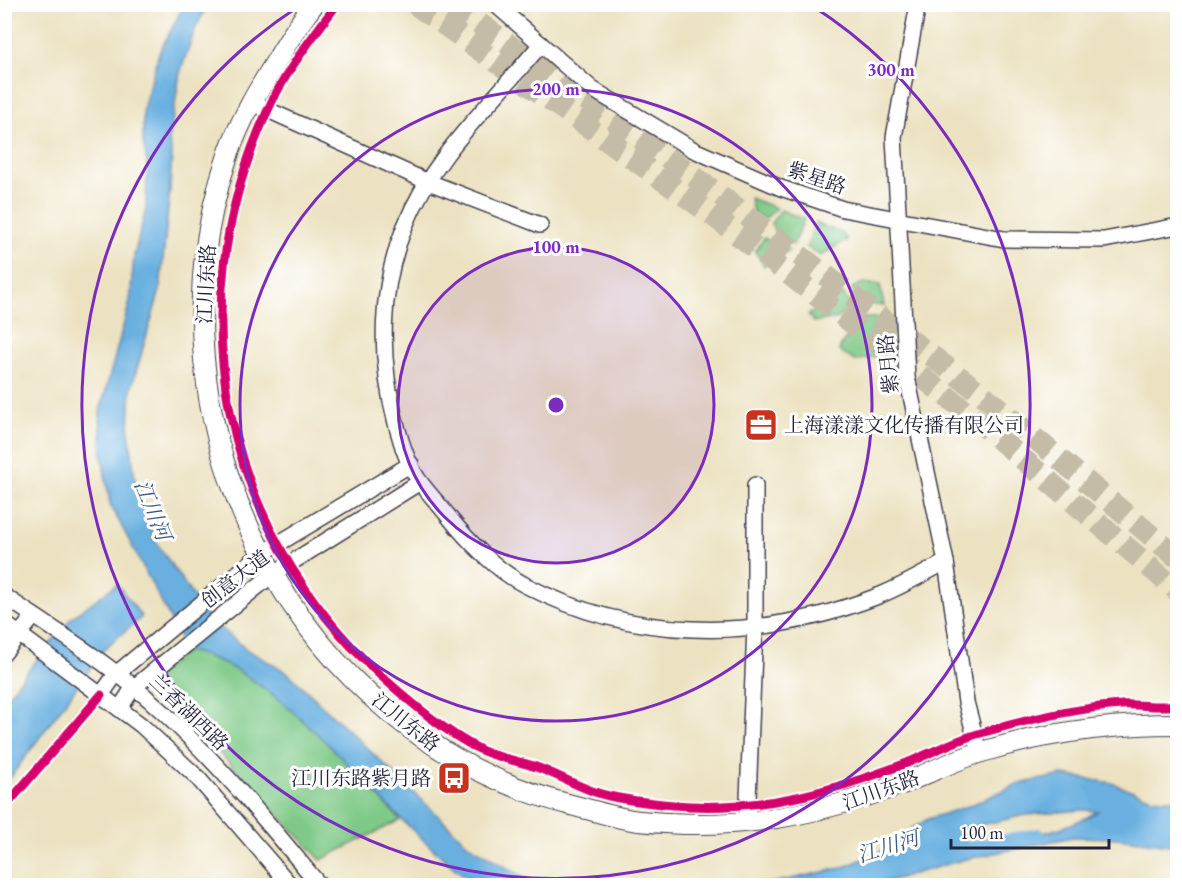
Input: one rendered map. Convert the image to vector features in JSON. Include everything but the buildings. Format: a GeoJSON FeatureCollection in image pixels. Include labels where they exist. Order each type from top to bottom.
{"type":"FeatureCollection","features":[{"type":"Feature","properties":{"kind":"main road","name":"江川东路"},"geometry":{"type":"LineString","coordinates":[[314,4],[250,102],[229,153],[212,212],[204,262],[201,309],[210,415],[234,495],[261,554],[325,649],[381,705],[449,757],[535,796],[634,821],[689,825],[747,823],[819,812],[902,783],[979,752],[1080,729],[1131,724],[1178,724]]}},
{"type":"Feature","properties":{"kind":"street","name":"紫星路"},"geometry":{"type":"LineString","coordinates":[[495,4],[592,89],[694,150],[781,188],[843,209],[897,221],[1004,239],[1104,240],[1178,226]]}},
{"type":"Feature","properties":{"kind":"street","name":"紫月路"},"geometry":{"type":"LineString","coordinates":[[918,4],[894,137],[907,377],[946,562],[966,702],[979,752]]}},
{"type":"Feature","properties":{"kind":"street"},"geometry":{"type":"LineString","coordinates":[[541,44],[445,153],[426,181],[404,228],[385,311],[387,380],[403,447],[420,482],[467,541],[523,584],[619,621],[692,629],[755,627],[806,619],[879,596],[946,562]]}},
{"type":"Feature","properties":{"kind":"street"},"geometry":{"type":"LineString","coordinates":[[250,102],[426,181],[540,225]]}},
{"type":"Feature","properties":{"kind":"street"},"geometry":{"type":"LineString","coordinates":[[101,695],[116,674],[261,554],[411,464]]}},
{"type":"Feature","properties":{"kind":"street","name":"创意大道"},"geometry":{"type":"LineString","coordinates":[[120,708],[133,688],[273,574],[420,482]]}},
{"type":"Feature","properties":{"kind":"street"},"geometry":{"type":"LineString","coordinates":[[747,823],[755,627],[755,485]]}},
{"type":"Feature","properties":{"kind":"street","name":"兰香湖西路"},"geometry":{"type":"LineString","coordinates":[[4,596],[116,674],[162,711],[231,783],[320,885]]}},
{"type":"Feature","properties":{"kind":"street"},"geometry":{"type":"LineString","coordinates":[[4,653],[34,616]]}},
{"type":"Feature","properties":{"kind":"street"},"geometry":{"type":"LineString","coordinates":[[4,623],[141,725],[197,777],[291,885]]}},
{"type":"Feature","properties":{"kind":"green space"},"geometry":{"type":"Polygon","coordinates":[[[750,198],[776,208],[765,219],[753,213],[750,198]]]}},
{"type":"Feature","properties":{"kind":"green space"},"geometry":{"type":"Polygon","coordinates":[[[781,210],[804,219],[793,245],[776,234],[771,223],[781,210]]]}},
{"type":"Feature","properties":{"kind":"green space"},"geometry":{"type":"Polygon","coordinates":[[[815,223],[842,233],[847,240],[820,256],[807,247],[815,223]]]}},
{"type":"Feature","properties":{"kind":"green space"},"geometry":{"type":"Polygon","coordinates":[[[764,238],[789,250],[764,266],[755,251],[764,238]]]}},
{"type":"Feature","properties":{"kind":"green space"},"geometry":{"type":"Polygon","coordinates":[[[864,283],[880,285],[884,306],[858,303],[852,288],[864,283]]]}},
{"type":"Feature","properties":{"kind":"green space"},"geometry":{"type":"Polygon","coordinates":[[[843,294],[850,304],[839,318],[814,322],[808,315],[843,294]]]}},
{"type":"Feature","properties":{"kind":"green space"},"geometry":{"type":"Polygon","coordinates":[[[863,318],[887,318],[894,353],[855,361],[839,351],[844,340],[858,327],[863,318]]]}},
{"type":"Feature","properties":{"kind":"green space"},"geometry":{"type":"Polygon","coordinates":[[[187,651],[216,660],[246,675],[275,696],[330,746],[400,820],[321,860],[158,688],[158,674],[187,651]]]}},
{"type":"Feature","properties":{"kind":"water"},"geometry":{"type":"Polygon","coordinates":[[[184,5],[208,5],[196,27],[180,73],[169,141],[172,153],[170,189],[160,290],[131,389],[129,430],[135,478],[156,542],[205,614],[247,650],[287,672],[469,845],[516,873],[542,885],[492,887],[479,884],[465,876],[403,821],[285,704],[253,680],[220,662],[187,651],[110,504],[102,456],[100,411],[130,301],[134,256],[146,209],[147,162],[143,141],[143,109],[159,53],[184,5]]]}},
{"type":"Feature","properties":{"kind":"water"},"geometry":{"type":"Polygon","coordinates":[[[117,584],[142,617],[105,648],[5,785],[5,699],[71,618],[117,584]]]}},
{"type":"Feature","properties":{"kind":"water"},"geometry":{"type":"Polygon","coordinates":[[[1063,775],[1112,783],[1152,798],[1177,800],[1177,846],[1117,838],[1073,837],[966,859],[875,885],[763,885],[841,868],[895,846],[911,829],[928,819],[971,805],[1018,784],[1063,775]],[[1083,810],[1026,815],[967,828],[962,838],[973,845],[1021,837],[1069,825],[1098,811],[1083,810]]]}},
{"type":"Feature","properties":{"kind":"waterway","name":"江川河"},"geometry":{"type":"LineString","coordinates":[[963,847],[1039,833]]}},
{"type":"Feature","properties":{"kind":"tunnel"},"geometry":{"type":"LineString","coordinates":[[415,4],[715,217],[971,415],[1178,591]]}},
{"type":"Feature","properties":{"kind":"tunnel"},"geometry":{"type":"LineString","coordinates":[[452,4],[725,199],[983,395],[1178,558]]}},
{"type":"Feature","properties":{"kind":"cycle path"},"geometry":{"type":"LineString","coordinates":[[337,4],[282,83],[267,112],[239,187],[224,262],[221,338],[230,412],[251,484],[283,553],[326,617],[380,675],[416,706],[456,736],[483,751],[536,767],[595,792],[613,797],[673,805],[735,806],[793,798],[849,783],[907,763],[971,736],[1050,715],[1122,705],[1178,705]]}},
{"type":"Feature","properties":{"kind":"cycle path"},"geometry":{"type":"LineString","coordinates":[[4,808],[101,695]]}},
{"type":"Feature","properties":{"kind":"place","name":"上海漾漾文化传播有限公司"},"geometry":{"type":"Point","coordinates":[761,425]}},
{"type":"Feature","properties":{"kind":"place","name":"江川东路紫月路"},"geometry":{"type":"Point","coordinates":[454,778]}}]}
